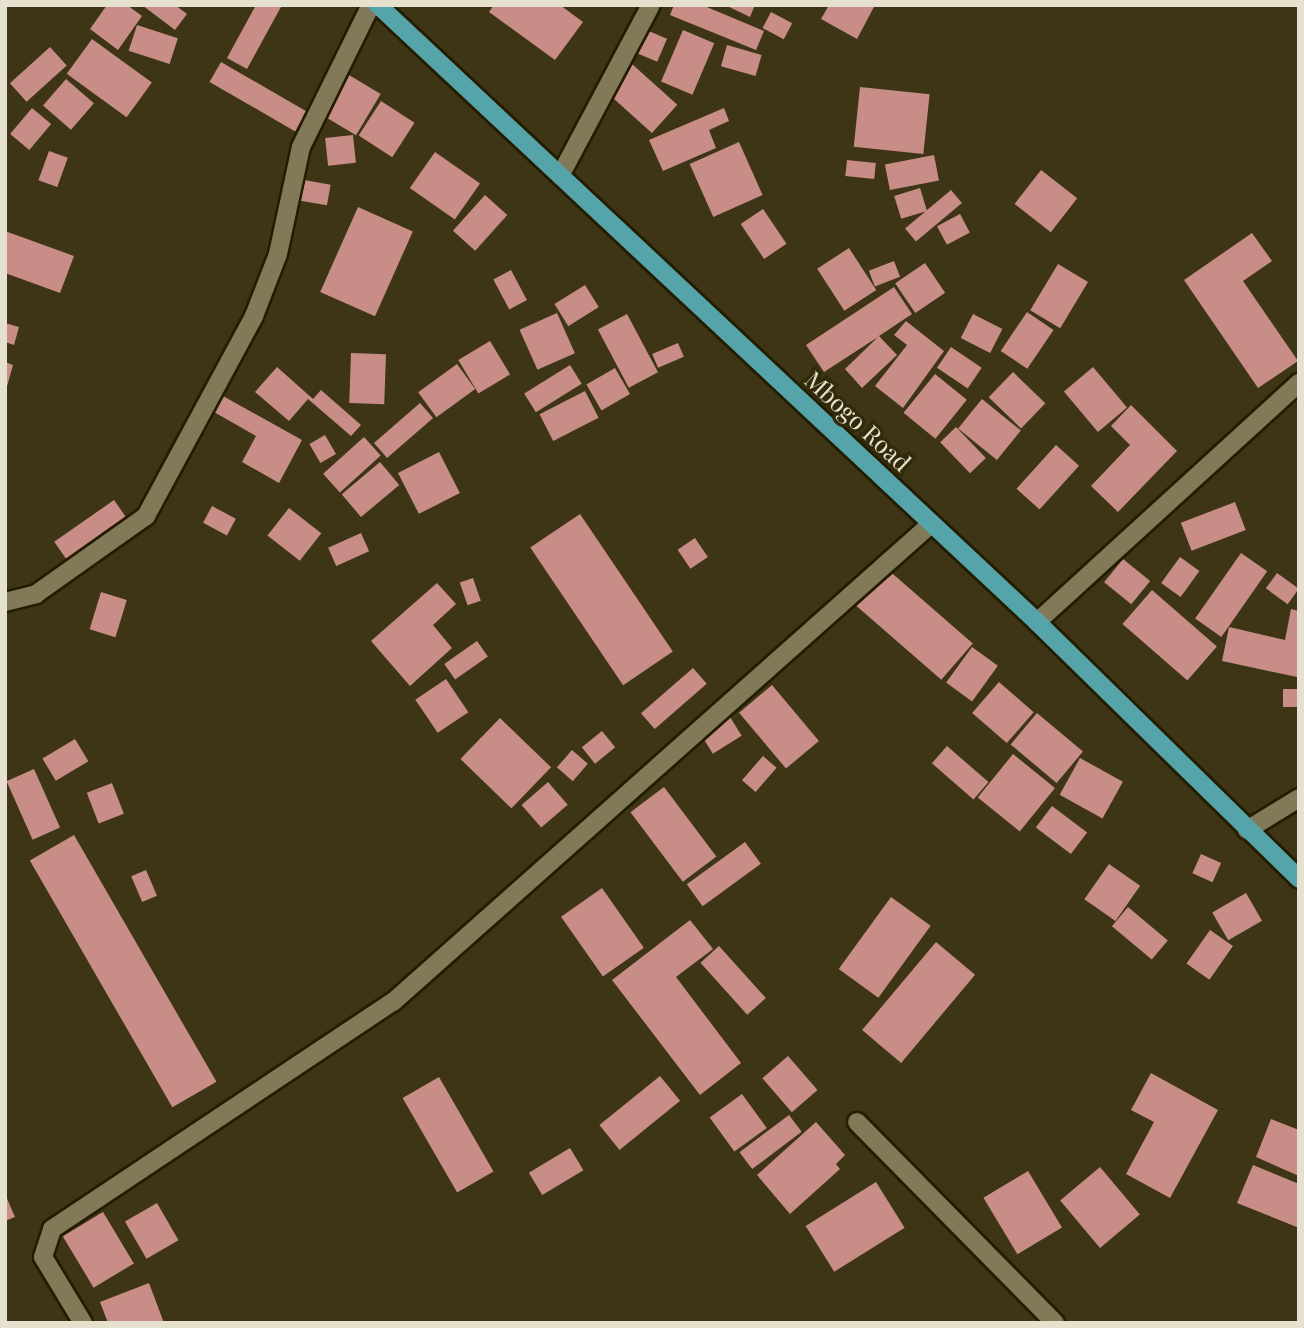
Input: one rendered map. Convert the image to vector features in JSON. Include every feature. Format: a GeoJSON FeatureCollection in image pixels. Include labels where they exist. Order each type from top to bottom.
{"type":"FeatureCollection","features":[{"type":"Feature","properties":{"kind":"main road","name":"Mbogo Road"},"geometry":{"type":"LineString","coordinates":[[378,5],[1037,622],[1299,879]]}},
{"type":"Feature","properties":{"kind":"street"},"geometry":{"type":"LineString","coordinates":[[5,602],[36,594],[146,516],[254,316],[278,254],[301,147],[371,5]]}},
{"type":"Feature","properties":{"kind":"street"},"geometry":{"type":"LineString","coordinates":[[561,174],[651,5]]}},
{"type":"Feature","properties":{"kind":"street"},"geometry":{"type":"LineString","coordinates":[[1037,622],[1299,383]]}},
{"type":"Feature","properties":{"kind":"street"},"geometry":{"type":"LineString","coordinates":[[83,1323],[43,1257],[52,1228],[393,1002],[931,524]]}},
{"type":"Feature","properties":{"kind":"street"},"geometry":{"type":"LineString","coordinates":[[1247,830],[1299,798]]}},
{"type":"Feature","properties":{"kind":"street"},"geometry":{"type":"LineString","coordinates":[[857,1122],[1055,1323]]}},
{"type":"Feature","properties":{"kind":"building"},"geometry":{"type":"Polygon","coordinates":[[[107,5],[127,5],[142,16],[118,50],[90,29],[107,5]]]}},
{"type":"Feature","properties":{"kind":"building"},"geometry":{"type":"Polygon","coordinates":[[[142,5],[175,5],[187,14],[175,30],[142,5]]]}},
{"type":"Feature","properties":{"kind":"building"},"geometry":{"type":"Polygon","coordinates":[[[256,5],[282,5],[247,69],[227,58],[256,5]]]}},
{"type":"Feature","properties":{"kind":"building"},"geometry":{"type":"Polygon","coordinates":[[[494,5],[560,5],[583,22],[555,60],[489,12],[494,5]]]}},
{"type":"Feature","properties":{"kind":"building"},"geometry":{"type":"Polygon","coordinates":[[[674,5],[702,5],[764,31],[756,50],[670,15],[674,5]]]}},
{"type":"Feature","properties":{"kind":"building"},"geometry":{"type":"Polygon","coordinates":[[[725,5],[755,5],[750,17],[725,5]]]}},
{"type":"Feature","properties":{"kind":"building"},"geometry":{"type":"Polygon","coordinates":[[[829,5],[875,5],[857,39],[821,19],[829,5]]]}},
{"type":"Feature","properties":{"kind":"building"},"geometry":{"type":"Polygon","coordinates":[[[771,12],[792,23],[784,39],[763,28],[771,12]]]}},
{"type":"Feature","properties":{"kind":"building"},"geometry":{"type":"Polygon","coordinates":[[[137,25],[178,38],[170,64],[129,51],[137,25]]]}},
{"type":"Feature","properties":{"kind":"building"},"geometry":{"type":"Polygon","coordinates":[[[644,29],[667,39],[657,62],[634,52],[644,29]]]}},
{"type":"Feature","properties":{"kind":"building"},"geometry":{"type":"Polygon","coordinates":[[[683,30],[714,43],[692,95],[661,82],[683,30]]]}},
{"type":"Feature","properties":{"kind":"building"},"geometry":{"type":"Polygon","coordinates":[[[92,39],[152,82],[127,117],[67,74],[92,39]]]}},
{"type":"Feature","properties":{"kind":"building"},"geometry":{"type":"Polygon","coordinates":[[[727,45],[762,55],[756,76],[721,66],[727,45]]]}},
{"type":"Feature","properties":{"kind":"building"},"geometry":{"type":"Polygon","coordinates":[[[50,47],[67,66],[27,102],[10,83],[50,47]]]}},
{"type":"Feature","properties":{"kind":"building"},"geometry":{"type":"Polygon","coordinates":[[[221,62],[307,111],[295,131],[210,82],[221,62]]]}},
{"type":"Feature","properties":{"kind":"building"},"geometry":{"type":"Polygon","coordinates":[[[632,64],[677,105],[652,133],[607,92],[632,64]]]}},
{"type":"Feature","properties":{"kind":"building"},"geometry":{"type":"Polygon","coordinates":[[[349,75],[381,94],[356,135],[324,116],[349,75]]]}},
{"type":"Feature","properties":{"kind":"building"},"geometry":{"type":"Polygon","coordinates":[[[66,79],[94,103],[71,130],[43,105],[66,79]]]}},
{"type":"Feature","properties":{"kind":"building"},"geometry":{"type":"Polygon","coordinates":[[[860,87],[930,94],[923,154],[854,147],[860,87]]]}},
{"type":"Feature","properties":{"kind":"building"},"geometry":{"type":"Polygon","coordinates":[[[381,101],[415,123],[392,157],[359,135],[381,101]]]}},
{"type":"Feature","properties":{"kind":"building"},"geometry":{"type":"Polygon","coordinates":[[[32,108],[51,124],[29,150],[10,134],[32,108]]]}},
{"type":"Feature","properties":{"kind":"building"},"geometry":{"type":"Polygon","coordinates":[[[724,108],[729,121],[709,130],[716,148],[663,171],[649,140],[724,108]]]}},
{"type":"Feature","properties":{"kind":"building"},"geometry":{"type":"Polygon","coordinates":[[[353,135],[356,163],[328,166],[325,138],[353,135]]]}},
{"type":"Feature","properties":{"kind":"building"},"geometry":{"type":"Polygon","coordinates":[[[739,142],[763,195],[713,217],[690,164],[739,142]]]}},
{"type":"Feature","properties":{"kind":"building"},"geometry":{"type":"Polygon","coordinates":[[[49,151],[68,158],[57,187],[38,180],[49,151]]]}},
{"type":"Feature","properties":{"kind":"building"},"geometry":{"type":"Polygon","coordinates":[[[435,152],[480,184],[455,220],[410,188],[435,152]]]}},
{"type":"Feature","properties":{"kind":"building"},"geometry":{"type":"Polygon","coordinates":[[[934,155],[939,181],[890,190],[885,165],[934,155]]]}},
{"type":"Feature","properties":{"kind":"building"},"geometry":{"type":"Polygon","coordinates":[[[847,160],[876,163],[874,179],[845,176],[847,160]]]}},
{"type":"Feature","properties":{"kind":"building"},"geometry":{"type":"Polygon","coordinates":[[[1041,170],[1077,198],[1051,232],[1015,204],[1041,170]]]}},
{"type":"Feature","properties":{"kind":"building"},"geometry":{"type":"Polygon","coordinates":[[[304,180],[331,185],[327,205],[300,201],[304,180]]]}},
{"type":"Feature","properties":{"kind":"building"},"geometry":{"type":"Polygon","coordinates":[[[920,188],[927,211],[901,219],[894,196],[920,188]]]}},
{"type":"Feature","properties":{"kind":"building"},"geometry":{"type":"Polygon","coordinates":[[[951,190],[962,203],[916,242],[905,229],[951,190]]]}},
{"type":"Feature","properties":{"kind":"building"},"geometry":{"type":"Polygon","coordinates":[[[485,195],[507,215],[475,251],[453,231],[485,195]]]}},
{"type":"Feature","properties":{"kind":"building"},"geometry":{"type":"Polygon","coordinates":[[[358,207],[413,231],[375,316],[320,292],[358,207]]]}},
{"type":"Feature","properties":{"kind":"building"},"geometry":{"type":"Polygon","coordinates":[[[763,209],[786,244],[764,259],[741,224],[763,209]]]}},
{"type":"Feature","properties":{"kind":"building"},"geometry":{"type":"Polygon","coordinates":[[[960,214],[970,233],[947,245],[937,226],[960,214]]]}},
{"type":"Feature","properties":{"kind":"building"},"geometry":{"type":"Polygon","coordinates":[[[5,231],[74,256],[60,293],[5,273],[5,231]]]}},
{"type":"Feature","properties":{"kind":"building"},"geometry":{"type":"Polygon","coordinates":[[[1252,233],[1272,261],[1243,281],[1298,361],[1258,388],[1184,280],[1252,233]]]}},
{"type":"Feature","properties":{"kind":"building"},"geometry":{"type":"Polygon","coordinates":[[[849,248],[876,290],[844,311],[817,269],[849,248]]]}},
{"type":"Feature","properties":{"kind":"building"},"geometry":{"type":"Polygon","coordinates":[[[894,261],[900,277],[875,287],[869,271],[894,261]]]}},
{"type":"Feature","properties":{"kind":"building"},"geometry":{"type":"Polygon","coordinates":[[[925,263],[945,293],[915,313],[895,283],[925,263]]]}},
{"type":"Feature","properties":{"kind":"building"},"geometry":{"type":"Polygon","coordinates":[[[1058,264],[1088,282],[1060,328],[1030,310],[1058,264]]]}},
{"type":"Feature","properties":{"kind":"building"},"geometry":{"type":"Polygon","coordinates":[[[511,270],[527,300],[509,309],[493,279],[511,270]]]}},
{"type":"Feature","properties":{"kind":"building"},"geometry":{"type":"Polygon","coordinates":[[[585,285],[599,307],[568,326],[554,304],[585,285]]]}},
{"type":"Feature","properties":{"kind":"building"},"geometry":{"type":"Polygon","coordinates":[[[894,287],[912,314],[879,336],[897,355],[862,388],[845,369],[878,337],[824,372],[806,345],[894,287]]]}},
{"type":"Feature","properties":{"kind":"building"},"geometry":{"type":"Polygon","coordinates":[[[1027,312],[1054,330],[1027,369],[1001,351],[1027,312]]]}},
{"type":"Feature","properties":{"kind":"building"},"geometry":{"type":"Polygon","coordinates":[[[557,313],[575,353],[537,370],[520,330],[557,313]]]}},
{"type":"Feature","properties":{"kind":"building"},"geometry":{"type":"Polygon","coordinates":[[[627,314],[658,372],[629,388],[598,329],[627,314]]]}},
{"type":"Feature","properties":{"kind":"building"},"geometry":{"type":"Polygon","coordinates":[[[973,314],[1002,329],[990,353],[961,338],[973,314]]]}},
{"type":"Feature","properties":{"kind":"building"},"geometry":{"type":"Polygon","coordinates":[[[906,321],[944,351],[903,408],[875,386],[907,345],[894,335],[906,321]]]}},
{"type":"Feature","properties":{"kind":"building"},"geometry":{"type":"Polygon","coordinates":[[[5,323],[19,327],[14,345],[5,342],[5,323]]]}},
{"type":"Feature","properties":{"kind":"building"},"geometry":{"type":"Polygon","coordinates":[[[490,341],[510,374],[478,393],[458,360],[490,341]]]}},
{"type":"Feature","properties":{"kind":"building"},"geometry":{"type":"Polygon","coordinates":[[[678,343],[684,357],[658,368],[652,354],[678,343]]]}},
{"type":"Feature","properties":{"kind":"building"},"geometry":{"type":"Polygon","coordinates":[[[951,347],[982,368],[968,388],[937,368],[951,347]]]}},
{"type":"Feature","properties":{"kind":"building"},"geometry":{"type":"Polygon","coordinates":[[[351,353],[386,354],[384,404],[349,403],[351,353]]]}},
{"type":"Feature","properties":{"kind":"building"},"geometry":{"type":"Polygon","coordinates":[[[5,362],[13,365],[6,390],[5,390],[5,362]]]}},
{"type":"Feature","properties":{"kind":"building"},"geometry":{"type":"Polygon","coordinates":[[[457,364],[475,389],[436,417],[418,392],[457,364]]]}},
{"type":"Feature","properties":{"kind":"building"},"geometry":{"type":"Polygon","coordinates":[[[570,365],[582,384],[536,412],[524,394],[570,365]]]}},
{"type":"Feature","properties":{"kind":"building"},"geometry":{"type":"Polygon","coordinates":[[[277,367],[313,399],[321,390],[361,425],[351,436],[308,399],[289,421],[255,392],[277,367]]]}},
{"type":"Feature","properties":{"kind":"building"},"geometry":{"type":"Polygon","coordinates":[[[1093,367],[1127,408],[1098,432],[1064,391],[1093,367]]]}},
{"type":"Feature","properties":{"kind":"building"},"geometry":{"type":"Polygon","coordinates":[[[615,368],[630,394],[601,410],[586,385],[615,368]]]}},
{"type":"Feature","properties":{"kind":"building"},"geometry":{"type":"Polygon","coordinates":[[[1013,372],[1045,403],[1021,428],[989,397],[1013,372]]]}},
{"type":"Feature","properties":{"kind":"building"},"geometry":{"type":"Polygon","coordinates":[[[935,374],[967,400],[935,439],[904,413],[935,374]]]}},
{"type":"Feature","properties":{"kind":"building"},"geometry":{"type":"Polygon","coordinates":[[[585,391],[599,418],[553,441],[540,414],[585,391]]]}},
{"type":"Feature","properties":{"kind":"building"},"geometry":{"type":"Polygon","coordinates":[[[223,396],[302,440],[279,483],[242,462],[256,436],[214,412],[223,396]]]}},
{"type":"Feature","properties":{"kind":"building"},"geometry":{"type":"Polygon","coordinates":[[[982,399],[1021,430],[997,460],[958,429],[982,399]]]}},
{"type":"Feature","properties":{"kind":"building"},"geometry":{"type":"Polygon","coordinates":[[[420,403],[433,418],[387,458],[374,443],[420,403]]]}},
{"type":"Feature","properties":{"kind":"building"},"geometry":{"type":"Polygon","coordinates":[[[1131,405],[1177,451],[1118,512],[1091,486],[1130,445],[1111,426],[1131,405]]]}},
{"type":"Feature","properties":{"kind":"building"},"geometry":{"type":"Polygon","coordinates":[[[956,427],[986,458],[970,473],[940,442],[956,427]]]}},
{"type":"Feature","properties":{"kind":"building"},"geometry":{"type":"Polygon","coordinates":[[[325,435],[336,454],[320,463],[309,444],[325,435]]]}},
{"type":"Feature","properties":{"kind":"building"},"geometry":{"type":"Polygon","coordinates":[[[364,437],[381,456],[340,492],[323,474],[364,437]]]}},
{"type":"Feature","properties":{"kind":"building"},"geometry":{"type":"Polygon","coordinates":[[[1056,445],[1079,466],[1040,510],[1017,489],[1056,445]]]}},
{"type":"Feature","properties":{"kind":"building"},"geometry":{"type":"Polygon","coordinates":[[[439,452],[460,493],[419,514],[398,473],[439,452]]]}},
{"type":"Feature","properties":{"kind":"building"},"geometry":{"type":"Polygon","coordinates":[[[380,462],[399,485],[361,517],[342,494],[380,462]]]}},
{"type":"Feature","properties":{"kind":"building"},"geometry":{"type":"Polygon","coordinates":[[[114,500],[128,520],[68,562],[54,542],[114,500]]]}},
{"type":"Feature","properties":{"kind":"building"},"geometry":{"type":"Polygon","coordinates":[[[1235,502],[1246,530],[1192,551],[1181,523],[1235,502]]]}},
{"type":"Feature","properties":{"kind":"building"},"geometry":{"type":"Polygon","coordinates":[[[212,506],[236,519],[227,535],[203,523],[212,506]]]}},
{"type":"Feature","properties":{"kind":"building"},"geometry":{"type":"Polygon","coordinates":[[[289,508],[321,533],[300,561],[267,536],[289,508]]]}},
{"type":"Feature","properties":{"kind":"building"},"geometry":{"type":"Polygon","coordinates":[[[580,514],[673,652],[623,685],[530,548],[580,514]]]}},
{"type":"Feature","properties":{"kind":"building"},"geometry":{"type":"Polygon","coordinates":[[[361,533],[369,551],[336,566],[328,548],[361,533]]]}},
{"type":"Feature","properties":{"kind":"building"},"geometry":{"type":"Polygon","coordinates":[[[695,538],[708,557],[690,569],[678,550],[695,538]]]}},
{"type":"Feature","properties":{"kind":"building"},"geometry":{"type":"Polygon","coordinates":[[[1241,553],[1267,571],[1221,637],[1195,619],[1241,553]]]}},
{"type":"Feature","properties":{"kind":"building"},"geometry":{"type":"Polygon","coordinates":[[[1180,557],[1199,571],[1181,597],[1161,583],[1180,557]]]}},
{"type":"Feature","properties":{"kind":"building"},"geometry":{"type":"Polygon","coordinates":[[[1123,559],[1150,581],[1131,604],[1104,582],[1123,559]]]}},
{"type":"Feature","properties":{"kind":"building"},"geometry":{"type":"Polygon","coordinates":[[[886,568],[973,643],[941,680],[855,604],[886,568]]]}},
{"type":"Feature","properties":{"kind":"building"},"geometry":{"type":"Polygon","coordinates":[[[1277,573],[1299,589],[1288,604],[1266,588],[1277,573]]]}},
{"type":"Feature","properties":{"kind":"building"},"geometry":{"type":"Polygon","coordinates":[[[473,578],[481,601],[468,605],[460,583],[473,578]]]}},
{"type":"Feature","properties":{"kind":"building"},"geometry":{"type":"Polygon","coordinates":[[[437,583],[456,604],[433,625],[452,648],[410,686],[371,641],[437,583]]]}},
{"type":"Feature","properties":{"kind":"building"},"geometry":{"type":"Polygon","coordinates":[[[1152,590],[1217,646],[1187,680],[1122,624],[1152,590]]]}},
{"type":"Feature","properties":{"kind":"building"},"geometry":{"type":"Polygon","coordinates":[[[101,592],[127,600],[115,637],[90,629],[101,592]]]}},
{"type":"Feature","properties":{"kind":"building"},"geometry":{"type":"Polygon","coordinates":[[[1291,609],[1299,611],[1297,677],[1222,661],[1229,627],[1285,640],[1291,609]]]}},
{"type":"Feature","properties":{"kind":"building"},"geometry":{"type":"Polygon","coordinates":[[[477,641],[488,657],[455,680],[444,664],[477,641]]]}},
{"type":"Feature","properties":{"kind":"building"},"geometry":{"type":"Polygon","coordinates":[[[972,647],[998,666],[972,701],[946,683],[972,647]]]}},
{"type":"Feature","properties":{"kind":"building"},"geometry":{"type":"Polygon","coordinates":[[[693,668],[707,684],[655,729],[641,713],[693,668]]]}},
{"type":"Feature","properties":{"kind":"building"},"geometry":{"type":"Polygon","coordinates":[[[446,679],[468,712],[438,733],[415,700],[446,679]]]}},
{"type":"Feature","properties":{"kind":"building"},"geometry":{"type":"Polygon","coordinates":[[[999,682],[1034,712],[1007,743],[972,713],[999,682]]]}},
{"type":"Feature","properties":{"kind":"building"},"geometry":{"type":"Polygon","coordinates":[[[772,685],[819,741],[786,769],[739,713],[772,685]]]}},
{"type":"Feature","properties":{"kind":"building"},"geometry":{"type":"Polygon","coordinates":[[[1283,689],[1299,689],[1299,707],[1283,707],[1283,689]]]}},
{"type":"Feature","properties":{"kind":"building"},"geometry":{"type":"Polygon","coordinates":[[[1037,713],[1083,752],[1057,783],[1011,744],[1037,713]]]}},
{"type":"Feature","properties":{"kind":"building"},"geometry":{"type":"Polygon","coordinates":[[[730,717],[742,736],[713,754],[701,735],[730,717]]]}},
{"type":"Feature","properties":{"kind":"building"},"geometry":{"type":"Polygon","coordinates":[[[500,718],[551,767],[511,808],[460,759],[500,718]]]}},
{"type":"Feature","properties":{"kind":"building"},"geometry":{"type":"Polygon","coordinates":[[[602,731],[615,747],[595,764],[582,747],[602,731]]]}},
{"type":"Feature","properties":{"kind":"building"},"geometry":{"type":"Polygon","coordinates":[[[75,739],[88,761],[56,781],[42,759],[75,739]]]}},
{"type":"Feature","properties":{"kind":"building"},"geometry":{"type":"Polygon","coordinates":[[[947,746],[989,782],[973,799],[932,763],[947,746]]]}},
{"type":"Feature","properties":{"kind":"building"},"geometry":{"type":"Polygon","coordinates":[[[572,750],[588,764],[573,781],[557,767],[572,750]]]}},
{"type":"Feature","properties":{"kind":"building"},"geometry":{"type":"Polygon","coordinates":[[[1013,754],[1055,788],[1020,832],[978,798],[1013,754]]]}},
{"type":"Feature","properties":{"kind":"building"},"geometry":{"type":"Polygon","coordinates":[[[763,756],[777,768],[756,792],[742,780],[763,756]]]}},
{"type":"Feature","properties":{"kind":"building"},"geometry":{"type":"Polygon","coordinates":[[[1080,758],[1123,782],[1102,818],[1060,795],[1080,758]]]}},
{"type":"Feature","properties":{"kind":"building"},"geometry":{"type":"Polygon","coordinates":[[[34,769],[60,827],[33,840],[7,781],[34,769]]]}},
{"type":"Feature","properties":{"kind":"building"},"geometry":{"type":"Polygon","coordinates":[[[548,782],[568,805],[541,828],[522,805],[548,782]]]}},
{"type":"Feature","properties":{"kind":"building"},"geometry":{"type":"Polygon","coordinates":[[[112,783],[124,814],[99,823],[87,793],[112,783]]]}},
{"type":"Feature","properties":{"kind":"building"},"geometry":{"type":"Polygon","coordinates":[[[664,787],[716,856],[683,882],[630,812],[664,787]]]}},
{"type":"Feature","properties":{"kind":"building"},"geometry":{"type":"Polygon","coordinates":[[[1052,806],[1087,832],[1071,854],[1036,828],[1052,806]]]}},
{"type":"Feature","properties":{"kind":"building"},"geometry":{"type":"Polygon","coordinates":[[[74,835],[216,1082],[172,1107],[30,860],[74,835]]]}},
{"type":"Feature","properties":{"kind":"building"},"geometry":{"type":"Polygon","coordinates":[[[745,842],[761,864],[703,906],[687,884],[745,842]]]}},
{"type":"Feature","properties":{"kind":"building"},"geometry":{"type":"Polygon","coordinates":[[[1201,854],[1221,863],[1213,882],[1192,873],[1201,854]]]}},
{"type":"Feature","properties":{"kind":"building"},"geometry":{"type":"Polygon","coordinates":[[[1109,864],[1140,886],[1115,921],[1084,899],[1109,864]]]}},
{"type":"Feature","properties":{"kind":"building"},"geometry":{"type":"Polygon","coordinates":[[[146,870],[157,896],[142,902],[131,876],[146,870]]]}},
{"type":"Feature","properties":{"kind":"building"},"geometry":{"type":"Polygon","coordinates":[[[602,888],[644,948],[603,976],[561,917],[602,888]]]}},
{"type":"Feature","properties":{"kind":"building"},"geometry":{"type":"Polygon","coordinates":[[[1246,893],[1262,921],[1228,940],[1212,912],[1246,893]]]}},
{"type":"Feature","properties":{"kind":"building"},"geometry":{"type":"Polygon","coordinates":[[[891,897],[931,926],[878,998],[839,969],[891,897]]]}},
{"type":"Feature","properties":{"kind":"building"},"geometry":{"type":"Polygon","coordinates":[[[1128,907],[1168,940],[1152,960],[1112,926],[1128,907]]]}},
{"type":"Feature","properties":{"kind":"building"},"geometry":{"type":"Polygon","coordinates":[[[690,920],[713,949],[676,977],[741,1063],[700,1095],[612,980],[690,920]]]}},
{"type":"Feature","properties":{"kind":"building"},"geometry":{"type":"Polygon","coordinates":[[[1210,930],[1233,946],[1209,980],[1186,964],[1210,930]]]}},
{"type":"Feature","properties":{"kind":"building"},"geometry":{"type":"Polygon","coordinates":[[[936,942],[975,975],[901,1063],[862,1030],[936,942]]]}},
{"type":"Feature","properties":{"kind":"building"},"geometry":{"type":"Polygon","coordinates":[[[719,946],[766,998],[747,1015],[700,963],[719,946]]]}},
{"type":"Feature","properties":{"kind":"building"},"geometry":{"type":"Polygon","coordinates":[[[788,1056],[818,1090],[792,1112],[762,1078],[788,1056]]]}},
{"type":"Feature","properties":{"kind":"building"},"geometry":{"type":"Polygon","coordinates":[[[1151,1073],[1218,1110],[1170,1198],[1126,1174],[1154,1122],[1131,1110],[1151,1073]]]}},
{"type":"Feature","properties":{"kind":"building"},"geometry":{"type":"Polygon","coordinates":[[[660,1076],[680,1101],[620,1150],[599,1125],[660,1076]]]}},
{"type":"Feature","properties":{"kind":"building"},"geometry":{"type":"Polygon","coordinates":[[[439,1077],[494,1171],[457,1192],[403,1098],[439,1077]]]}},
{"type":"Feature","properties":{"kind":"building"},"geometry":{"type":"Polygon","coordinates":[[[742,1094],[767,1128],[734,1151],[710,1118],[742,1094]]]}},
{"type":"Feature","properties":{"kind":"building"},"geometry":{"type":"Polygon","coordinates":[[[789,1115],[802,1132],[752,1169],[739,1152],[789,1115]]]}},
{"type":"Feature","properties":{"kind":"building"},"geometry":{"type":"Polygon","coordinates":[[[1271,1119],[1299,1130],[1299,1176],[1256,1157],[1271,1119]]]}},
{"type":"Feature","properties":{"kind":"building"},"geometry":{"type":"Polygon","coordinates":[[[816,1122],[845,1155],[836,1164],[840,1169],[790,1214],[757,1175],[816,1122]]]}},
{"type":"Feature","properties":{"kind":"building"},"geometry":{"type":"Polygon","coordinates":[[[570,1148],[583,1170],[542,1195],[529,1173],[570,1148]]]}},
{"type":"Feature","properties":{"kind":"building"},"geometry":{"type":"Polygon","coordinates":[[[1253,1165],[1299,1184],[1299,1228],[1237,1203],[1253,1165]]]}},
{"type":"Feature","properties":{"kind":"building"},"geometry":{"type":"Polygon","coordinates":[[[1100,1167],[1140,1214],[1100,1248],[1060,1200],[1100,1167]]]}},
{"type":"Feature","properties":{"kind":"building"},"geometry":{"type":"Polygon","coordinates":[[[1028,1171],[1062,1228],[1017,1254],[983,1198],[1028,1171]]]}},
{"type":"Feature","properties":{"kind":"building"},"geometry":{"type":"Polygon","coordinates":[[[876,1182],[905,1228],[834,1272],[806,1226],[876,1182]]]}},
{"type":"Feature","properties":{"kind":"building"},"geometry":{"type":"Polygon","coordinates":[[[5,1194],[15,1217],[5,1221],[5,1194]]]}},
{"type":"Feature","properties":{"kind":"building"},"geometry":{"type":"Polygon","coordinates":[[[157,1203],[178,1240],[146,1259],[125,1222],[157,1203]]]}},
{"type":"Feature","properties":{"kind":"building"},"geometry":{"type":"Polygon","coordinates":[[[103,1212],[134,1263],[94,1288],[63,1236],[103,1212]]]}},
{"type":"Feature","properties":{"kind":"building"},"geometry":{"type":"Polygon","coordinates":[[[149,1283],[164,1323],[108,1323],[100,1302],[149,1283]]]}}]}
